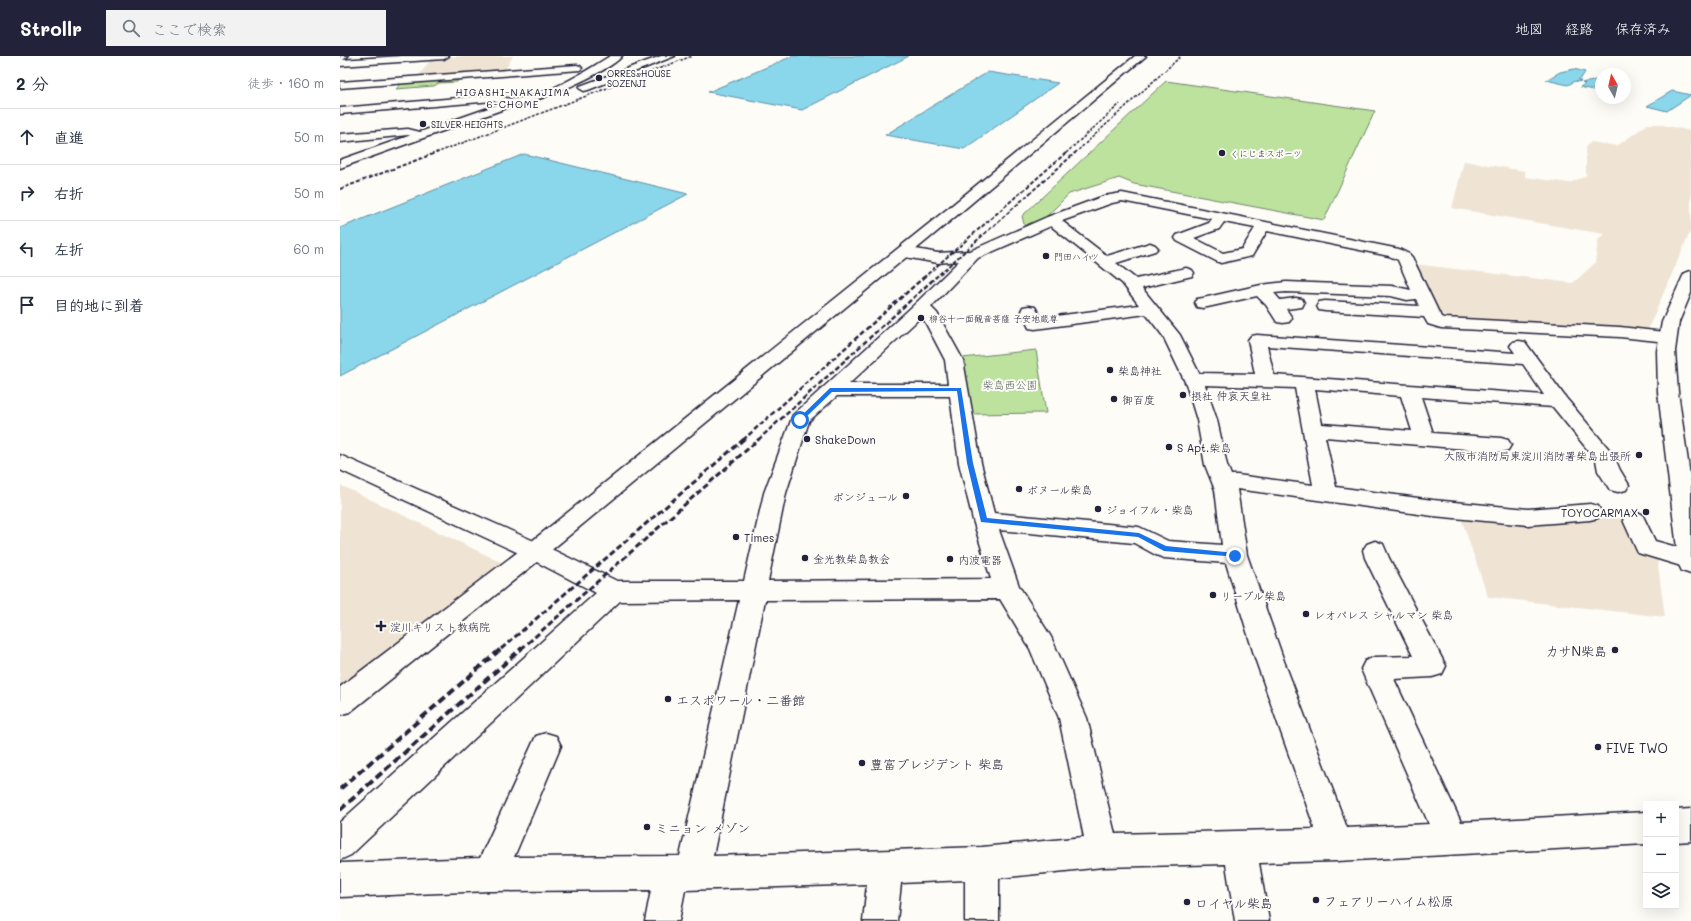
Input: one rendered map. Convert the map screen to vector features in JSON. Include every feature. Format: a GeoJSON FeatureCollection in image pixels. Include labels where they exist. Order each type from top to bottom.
{"type":"FeatureCollection","features":[{"type":"Feature","properties":{"kind":"street"},"geometry":{"type":"LineString","coordinates":[[340,59],[344,56]]}},
{"type":"Feature","properties":{"kind":"street"},"geometry":{"type":"LineString","coordinates":[[340,64],[444,56]]}},
{"type":"Feature","properties":{"kind":"street"},"geometry":{"type":"LineString","coordinates":[[340,111],[492,98],[514,102],[598,56]]}},
{"type":"Feature","properties":{"kind":"street"},"geometry":{"type":"LineString","coordinates":[[340,164],[547,91],[598,68],[617,56]]}},
{"type":"Feature","properties":{"kind":"street"},"geometry":{"type":"LineString","coordinates":[[535,90],[576,91],[670,56]]}},
{"type":"Feature","properties":{"kind":"street"},"geometry":{"type":"LineString","coordinates":[[340,703],[535,551],[905,252],[1141,56]]}},
{"type":"Feature","properties":{"kind":"street"},"geometry":{"type":"LineString","coordinates":[[492,98],[515,62]]}},
{"type":"Feature","properties":{"kind":"street"},"geometry":{"type":"LineString","coordinates":[[340,85],[577,68]]}},
{"type":"Feature","properties":{"kind":"street"},"geometry":{"type":"LineString","coordinates":[[598,68],[628,72]]}},
{"type":"Feature","properties":{"kind":"street"},"geometry":{"type":"LineString","coordinates":[[340,138],[408,132],[420,135]]}},
{"type":"Feature","properties":{"kind":"street"},"geometry":{"type":"LineString","coordinates":[[905,252],[938,258],[973,255],[1052,220],[1109,199],[1122,197],[1394,252],[1404,257],[1434,320],[1441,323],[1613,331],[1652,334],[1668,337]]}},
{"type":"Feature","properties":{"kind":"street"},"geometry":{"type":"LineString","coordinates":[[1220,218],[1214,226],[1182,238],[1221,258],[1247,253],[1263,226]]}},
{"type":"Feature","properties":{"kind":"street"},"geometry":{"type":"LineString","coordinates":[[1052,220],[1104,260],[1132,285],[1171,336],[1193,379],[1207,420],[1216,466],[1226,490],[1235,556],[1270,661],[1338,844]]}},
{"type":"Feature","properties":{"kind":"street"},"geometry":{"type":"LineString","coordinates":[[1104,260],[1150,248]]}},
{"type":"Feature","properties":{"kind":"street"},"geometry":{"type":"LineString","coordinates":[[662,921],[682,873],[755,590],[776,493],[800,420],[830,390],[921,308],[973,255]]}},
{"type":"Feature","properties":{"kind":"street"},"geometry":{"type":"LineString","coordinates":[[1132,285],[1186,273]]}},
{"type":"Feature","properties":{"kind":"street"},"geometry":{"type":"LineString","coordinates":[[1634,520],[1646,547],[1691,563],[1668,392],[1668,337],[1677,306],[1691,276]]}},
{"type":"Feature","properties":{"kind":"street"},"geometry":{"type":"LineString","coordinates":[[1203,302],[1227,304],[1261,290],[1286,287],[1392,291],[1407,295],[1422,294]]}},
{"type":"Feature","properties":{"kind":"street"},"geometry":{"type":"LineString","coordinates":[[1261,290],[1279,311],[1296,303]]}},
{"type":"Feature","properties":{"kind":"street"},"geometry":{"type":"LineString","coordinates":[[1325,306],[1430,312]]}},
{"type":"Feature","properties":{"kind":"street"},"geometry":{"type":"LineString","coordinates":[[921,308],[930,313],[954,360],[970,463],[984,520],[1007,588],[1042,645],[1073,718],[1103,851]]}},
{"type":"Feature","properties":{"kind":"street"},"geometry":{"type":"LineString","coordinates":[[1029,312],[1035,324],[1150,308]]}},
{"type":"Feature","properties":{"kind":"street"},"geometry":{"type":"LineString","coordinates":[[1506,327],[1526,359],[1606,459],[1609,471],[1618,485]]}},
{"type":"Feature","properties":{"kind":"street"},"geometry":{"type":"LineString","coordinates":[[1266,380],[1257,340],[1526,359]]}},
{"type":"Feature","properties":{"kind":"street"},"geometry":{"type":"LineString","coordinates":[[1193,379],[1266,380],[1409,392],[1559,402]]}},
{"type":"Feature","properties":{"kind":"street"},"geometry":{"type":"LineString","coordinates":[[1304,384],[1326,494]]}},
{"type":"Feature","properties":{"kind":"street"},"geometry":{"type":"LineString","coordinates":[[830,390],[959,390]]}},
{"type":"Feature","properties":{"kind":"street"},"geometry":{"type":"LineString","coordinates":[[1409,392],[1425,439]]}},
{"type":"Feature","properties":{"kind":"street"},"geometry":{"type":"LineString","coordinates":[[1313,430],[1501,446]]}},
{"type":"Feature","properties":{"kind":"street"},"geometry":{"type":"LineString","coordinates":[[340,462],[535,551],[614,590],[1007,588]]}},
{"type":"Feature","properties":{"kind":"street"},"geometry":{"type":"LineString","coordinates":[[1224,484],[1237,482],[1433,508],[1528,517],[1590,512]]}},
{"type":"Feature","properties":{"kind":"street"},"geometry":{"type":"LineString","coordinates":[[984,520],[1139,535],[1164,549],[1235,556]]}},
{"type":"Feature","properties":{"kind":"street"},"geometry":{"type":"LineString","coordinates":[[1375,550],[1377,558],[1432,666],[1375,669],[1452,838]]}},
{"type":"Feature","properties":{"kind":"street"},"geometry":{"type":"LineString","coordinates":[[340,844],[614,590]]}},
{"type":"Feature","properties":{"kind":"street"},"geometry":{"type":"LineString","coordinates":[[490,874],[546,746]]}},
{"type":"Feature","properties":{"kind":"street"},"geometry":{"type":"LineString","coordinates":[[1679,826],[1691,825]]}},
{"type":"Feature","properties":{"kind":"street"},"geometry":{"type":"LineString","coordinates":[[340,880],[490,874],[682,873],[886,867],[982,863],[1103,851],[1338,844],[1643,828]]}},
{"type":"Feature","properties":{"kind":"street"},"geometry":{"type":"LineString","coordinates":[[1240,848],[1252,921]]}},
{"type":"Feature","properties":{"kind":"street"},"geometry":{"type":"LineString","coordinates":[[982,863],[982,921]]}},
{"type":"Feature","properties":{"kind":"street"},"geometry":{"type":"LineString","coordinates":[[880,921],[886,867]]}},
{"type":"Feature","properties":{"kind":"shaded area"},"geometry":{"type":"Polygon","coordinates":[[[464,56],[513,56],[505,70],[498,72],[417,78],[432,58],[464,56]]]}},
{"type":"Feature","properties":{"kind":"shaded area"},"geometry":{"type":"Polygon","coordinates":[[[1648,124],[1658,124],[1691,131],[1691,230],[1648,329],[1455,319],[1440,314],[1414,264],[1573,283],[1595,263],[1598,240],[1604,234],[1452,208],[1464,161],[1525,171],[1525,177],[1569,183],[1586,176],[1586,147],[1591,142],[1617,146],[1648,124]]]}},
{"type":"Feature","properties":{"kind":"shaded area","name":"淀川キリスト教病院"},"geometry":{"type":"Polygon","coordinates":[[[340,485],[503,563],[340,688],[340,485]]]}},
{"type":"Feature","properties":{"kind":"shaded area"},"geometry":{"type":"Polygon","coordinates":[[[1597,513],[1628,520],[1657,558],[1665,617],[1488,597],[1460,515],[1597,513]]]}},
{"type":"Feature","properties":{"kind":"green space"},"geometry":{"type":"Polygon","coordinates":[[[460,78],[457,82],[439,83],[434,86],[396,89],[403,82],[460,78]]]}},
{"type":"Feature","properties":{"kind":"green space","name":"くにじまスポーツ"},"geometry":{"type":"Polygon","coordinates":[[[1166,81],[1375,111],[1324,220],[1134,184],[1119,178],[1069,194],[1048,215],[1049,218],[1025,228],[1022,216],[1166,81]]]}},
{"type":"Feature","properties":{"kind":"green space","name":"柴島西公園"},"geometry":{"type":"Polygon","coordinates":[[[1036,350],[1046,413],[970,414],[962,358],[1036,350]]]}},
{"type":"Feature","properties":{"kind":"water"},"geometry":{"type":"Polygon","coordinates":[[[793,56],[909,56],[802,110],[708,92],[793,56]]]}},
{"type":"Feature","properties":{"kind":"water"},"geometry":{"type":"Polygon","coordinates":[[[1574,69],[1585,72],[1578,80],[1581,81],[1575,81],[1568,85],[1546,80],[1560,72],[1574,69]]]}},
{"type":"Feature","properties":{"kind":"water"},"geometry":{"type":"Polygon","coordinates":[[[988,72],[1058,83],[964,149],[885,135],[988,72]]]}},
{"type":"Feature","properties":{"kind":"water"},"geometry":{"type":"Polygon","coordinates":[[[1595,80],[1595,91],[1580,87],[1585,84],[1582,83],[1595,80]]]}},
{"type":"Feature","properties":{"kind":"water"},"geometry":{"type":"Polygon","coordinates":[[[1672,91],[1691,95],[1667,111],[1647,106],[1672,91]]]}},
{"type":"Feature","properties":{"kind":"water"},"geometry":{"type":"Polygon","coordinates":[[[524,154],[688,194],[340,376],[340,228],[524,154]]]}},
{"type":"Feature","properties":{"kind":"railway"},"geometry":{"type":"LineString","coordinates":[[436,153],[692,56]]}},
{"type":"Feature","properties":{"kind":"railway"},"geometry":{"type":"LineString","coordinates":[[1075,153],[1181,56]]}},
{"type":"Feature","properties":{"kind":"railway"},"geometry":{"type":"LineString","coordinates":[[1066,153],[1120,104]]}},
{"type":"Feature","properties":{"kind":"railway"},"geometry":{"type":"LineString","coordinates":[[340,189],[438,152]]}},
{"type":"Feature","properties":{"kind":"railway"},"geometry":{"type":"LineString","coordinates":[[923,278],[1067,152]]}},
{"type":"Feature","properties":{"kind":"railway"},"geometry":{"type":"LineString","coordinates":[[935,278],[1076,152]]}},
{"type":"Feature","properties":{"kind":"railway"},"geometry":{"type":"LineString","coordinates":[[743,440],[924,277]]}},
{"type":"Feature","properties":{"kind":"railway"},"geometry":{"type":"LineString","coordinates":[[758,440],[936,277]]}},
{"type":"Feature","properties":{"kind":"railway"},"geometry":{"type":"LineString","coordinates":[[501,649],[744,439]]}},
{"type":"Feature","properties":{"kind":"railway"},"geometry":{"type":"LineString","coordinates":[[521,649],[759,439]]}},
{"type":"Feature","properties":{"kind":"railway"},"geometry":{"type":"LineString","coordinates":[[340,789],[502,648]]}},
{"type":"Feature","properties":{"kind":"railway"},"geometry":{"type":"LineString","coordinates":[[340,810],[522,648]]}},
{"type":"Feature","properties":{"kind":"place","name":"ORRES•HOUSE SOZENJI"},"geometry":{"type":"Point","coordinates":[599,78]}},
{"type":"Feature","properties":{"kind":"place","name":"SILVER HEIGHTS"},"geometry":{"type":"Point","coordinates":[423,124]}},
{"type":"Feature","properties":{"kind":"place","name":"くにじまスポーツ"},"geometry":{"type":"Point","coordinates":[1222,153]}},
{"type":"Feature","properties":{"kind":"place","name":"門田ハイツ"},"geometry":{"type":"Point","coordinates":[1046,256]}},
{"type":"Feature","properties":{"kind":"place","name":"柳谷十一面観音菩薩 子安地蔵尊"},"geometry":{"type":"Point","coordinates":[921,318]}},
{"type":"Feature","properties":{"kind":"place","name":"柴島神社"},"geometry":{"type":"Point","coordinates":[1110,370]}},
{"type":"Feature","properties":{"kind":"place","name":"摂社 仲哀天皇社"},"geometry":{"type":"Point","coordinates":[1183,395]}},
{"type":"Feature","properties":{"kind":"place","name":"御百度"},"geometry":{"type":"Point","coordinates":[1114,399]}},
{"type":"Feature","properties":{"kind":"place","name":"ShakeDown"},"geometry":{"type":"Point","coordinates":[807,439]}},
{"type":"Feature","properties":{"kind":"place","name":"S Apt.柴島"},"geometry":{"type":"Point","coordinates":[1169,447]}},
{"type":"Feature","properties":{"kind":"place","name":"大阪市消防局東淀川消防署柴島出張所"},"geometry":{"type":"Point","coordinates":[1639,455]}},
{"type":"Feature","properties":{"kind":"place","name":"ボヌール柴島"},"geometry":{"type":"Point","coordinates":[1019,489]}},
{"type":"Feature","properties":{"kind":"place","name":"ボンジュール"},"geometry":{"type":"Point","coordinates":[906,496]}},
{"type":"Feature","properties":{"kind":"place","name":"ジョイフル・柴島"},"geometry":{"type":"Point","coordinates":[1098,509]}},
{"type":"Feature","properties":{"kind":"place","name":"TOYOCARMAX"},"geometry":{"type":"Point","coordinates":[1646,512]}},
{"type":"Feature","properties":{"kind":"place","name":"Times"},"geometry":{"type":"Point","coordinates":[736,537]}},
{"type":"Feature","properties":{"kind":"place","name":"金光教柴島教会"},"geometry":{"type":"Point","coordinates":[805,558]}},
{"type":"Feature","properties":{"kind":"place","name":"内波電器"},"geometry":{"type":"Point","coordinates":[950,559]}},
{"type":"Feature","properties":{"kind":"place","name":"リーブル柴島"},"geometry":{"type":"Point","coordinates":[1213,595]}},
{"type":"Feature","properties":{"kind":"place","name":"レオパレス シャルマン 柴島"},"geometry":{"type":"Point","coordinates":[1306,614]}},
{"type":"Feature","properties":{"kind":"place","name":"淀川キリスト教病院"},"geometry":{"type":"Point","coordinates":[381,626]}},
{"type":"Feature","properties":{"kind":"place","name":"カサN柴島"},"geometry":{"type":"Point","coordinates":[1615,650]}},
{"type":"Feature","properties":{"kind":"place","name":"エスポワール・二番館"},"geometry":{"type":"Point","coordinates":[668,699]}},
{"type":"Feature","properties":{"kind":"place","name":"FIVE TWO"},"geometry":{"type":"Point","coordinates":[1598,747]}},
{"type":"Feature","properties":{"kind":"place","name":"豊富プレジデント 柴島"},"geometry":{"type":"Point","coordinates":[862,763]}},
{"type":"Feature","properties":{"kind":"place","name":"ミニョン メゾン"},"geometry":{"type":"Point","coordinates":[647,827]}},
{"type":"Feature","properties":{"kind":"place","name":"フェアリーハイム松原"},"geometry":{"type":"Point","coordinates":[1316,900]}},
{"type":"Feature","properties":{"kind":"place","name":"ロイヤル柴島"},"geometry":{"type":"Point","coordinates":[1187,902]}},
{"type":"Feature","properties":{"kind":"district","name":"HIGASHI-NAKAJIMA 6-CHOME"},"geometry":{"type":"Point","coordinates":[513,98]}},
{"type":"Feature","properties":{"kind":"route"},"geometry":{"type":"LineString","coordinates":[[800,420],[830,390],[959,390],[970,463],[984,520],[1139,535],[1164,549],[1235,556]]}}]}
